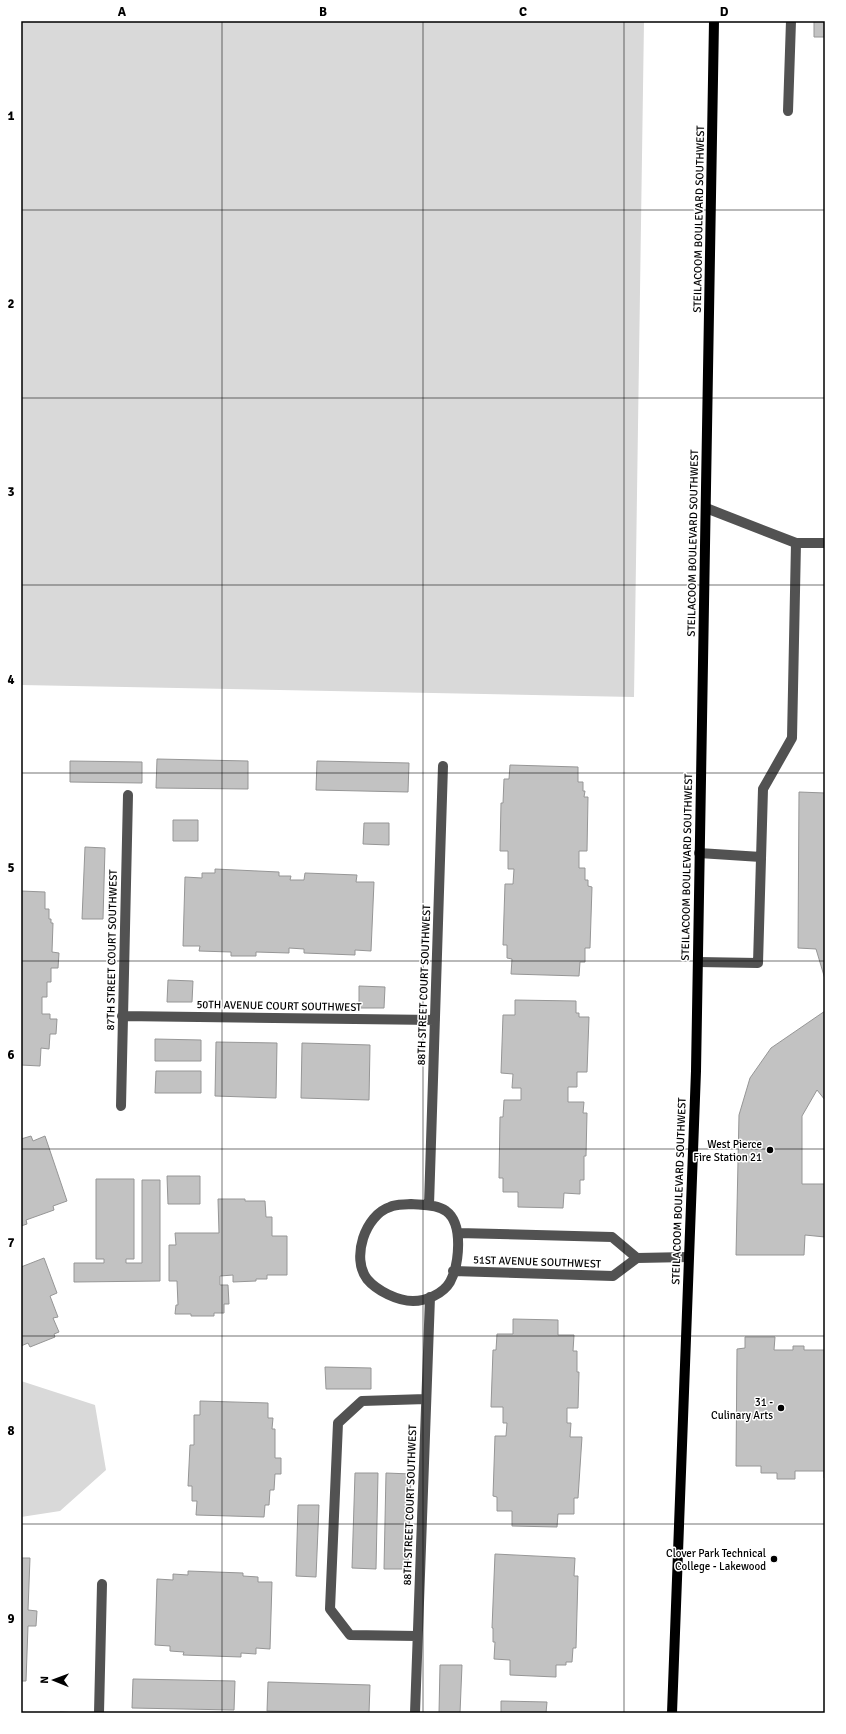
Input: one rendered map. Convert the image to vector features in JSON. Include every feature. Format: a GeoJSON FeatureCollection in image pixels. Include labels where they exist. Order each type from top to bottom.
{"type":"FeatureCollection","features":[{"type":"Feature","properties":{"kind":"main road","name":"STEILACOOM BOULEVARD SOUTHWEST"},"geometry":{"type":"LineString","coordinates":[[672,1713],[696,1071],[714,21]]}},
{"type":"Feature","properties":{"kind":"street"},"geometry":{"type":"LineString","coordinates":[[788,110],[791,21]]}},
{"type":"Feature","properties":{"kind":"street"},"geometry":{"type":"LineString","coordinates":[[706,508],[796,543],[825,543]]}},
{"type":"Feature","properties":{"kind":"street"},"geometry":{"type":"LineString","coordinates":[[698,962],[758,963],[763,789],[792,738],[796,543]]}},
{"type":"Feature","properties":{"kind":"street","name":"88TH STREET COURT SOUTHWEST"},"geometry":{"type":"LineString","coordinates":[[429,1205],[443,766]]}},
{"type":"Feature","properties":{"kind":"street","name":"87TH STREET COURT SOUTHWEST"},"geometry":{"type":"LineString","coordinates":[[120,1106],[128,795]]}},
{"type":"Feature","properties":{"kind":"street"},"geometry":{"type":"LineString","coordinates":[[700,853],[761,857]]}},
{"type":"Feature","properties":{"kind":"street","name":"50TH AVENUE COURT SOUTHWEST"},"geometry":{"type":"LineString","coordinates":[[122,1016],[435,1020]]}},
{"type":"Feature","properties":{"kind":"street"},"geometry":{"type":"LineString","coordinates":[[411,1204],[429,1205],[445,1210],[454,1219],[458,1233],[456,1262],[450,1282],[443,1290],[430,1297],[414,1301],[404,1300],[375,1287],[366,1278],[360,1251],[367,1227],[378,1214],[390,1207],[411,1204]]}},
{"type":"Feature","properties":{"kind":"street"},"geometry":{"type":"LineString","coordinates":[[458,1233],[612,1237],[637,1258],[688,1257]]}},
{"type":"Feature","properties":{"kind":"street","name":"51ST AVENUE SOUTHWEST"},"geometry":{"type":"LineString","coordinates":[[453,1271],[613,1276],[637,1258]]}},
{"type":"Feature","properties":{"kind":"street","name":"88TH STREET COURT SOUTHWEST"},"geometry":{"type":"LineString","coordinates":[[415,1713],[430,1297]]}},
{"type":"Feature","properties":{"kind":"street"},"geometry":{"type":"LineString","coordinates":[[417,1636],[350,1635],[330,1609],[338,1423],[362,1401],[426,1399]]}},
{"type":"Feature","properties":{"kind":"street"},"geometry":{"type":"LineString","coordinates":[[98,1713],[102,1584]]}},
{"type":"Feature","properties":{"kind":"shaded area"},"geometry":{"type":"Polygon","coordinates":[[[21,21],[644,21],[634,697],[21,685],[21,21]]]}},
{"type":"Feature","properties":{"kind":"shaded area"},"geometry":{"type":"Polygon","coordinates":[[[21,1381],[95,1405],[106,1470],[60,1511],[21,1517],[21,1381]]]}},
{"type":"Feature","properties":{"kind":"building"},"geometry":{"type":"Polygon","coordinates":[[[814,21],[825,21],[825,37],[814,37],[814,21]]]}},
{"type":"Feature","properties":{"kind":"building"},"geometry":{"type":"Polygon","coordinates":[[[157,759],[248,761],[248,789],[156,788],[157,759]]]}},
{"type":"Feature","properties":{"kind":"building"},"geometry":{"type":"Polygon","coordinates":[[[70,761],[142,762],[142,783],[70,782],[70,761]]]}},
{"type":"Feature","properties":{"kind":"building"},"geometry":{"type":"Polygon","coordinates":[[[317,761],[409,763],[408,792],[316,790],[317,761]]]}},
{"type":"Feature","properties":{"kind":"building"},"geometry":{"type":"Polygon","coordinates":[[[510,765],[578,767],[578,782],[583,782],[583,791],[585,791],[584,797],[588,797],[587,851],[579,851],[579,868],[585,868],[585,880],[588,880],[588,886],[592,887],[590,948],[585,948],[585,962],[580,962],[579,976],[511,974],[512,959],[507,958],[507,945],[503,945],[505,884],[513,884],[514,869],[508,869],[508,851],[500,851],[501,803],[503,803],[504,779],[509,779],[510,765]]]}},
{"type":"Feature","properties":{"kind":"building"},"geometry":{"type":"Polygon","coordinates":[[[799,792],[825,793],[825,979],[816,949],[798,948],[799,792]]]}},
{"type":"Feature","properties":{"kind":"building"},"geometry":{"type":"Polygon","coordinates":[[[173,820],[198,820],[198,841],[173,841],[173,820]]]}},
{"type":"Feature","properties":{"kind":"building"},"geometry":{"type":"Polygon","coordinates":[[[364,823],[389,823],[389,845],[363,844],[364,823]]]}},
{"type":"Feature","properties":{"kind":"building"},"geometry":{"type":"Polygon","coordinates":[[[85,847],[105,848],[103,919],[82,919],[85,847]]]}},
{"type":"Feature","properties":{"kind":"building"},"geometry":{"type":"Polygon","coordinates":[[[215,869],[279,872],[279,876],[291,876],[290,880],[304,880],[305,873],[357,875],[356,882],[374,882],[371,951],[355,950],[355,955],[304,953],[304,949],[289,948],[289,953],[256,952],[256,956],[231,956],[231,952],[199,951],[200,946],[183,946],[185,877],[202,878],[202,873],[215,873],[215,869]]]}},
{"type":"Feature","properties":{"kind":"building"},"geometry":{"type":"Polygon","coordinates":[[[21,891],[45,892],[45,909],[49,909],[49,919],[51,919],[51,923],[53,923],[52,952],[59,953],[58,968],[51,968],[51,982],[47,982],[47,997],[42,997],[42,1014],[50,1014],[50,1019],[57,1019],[56,1034],[50,1034],[49,1049],[41,1048],[40,1066],[21,1065],[21,891]]]}},
{"type":"Feature","properties":{"kind":"building"},"geometry":{"type":"Polygon","coordinates":[[[168,980],[193,981],[192,1002],[167,1002],[168,980]]]}},
{"type":"Feature","properties":{"kind":"building"},"geometry":{"type":"Polygon","coordinates":[[[359,986],[385,987],[384,1008],[359,1008],[359,986]]]}},
{"type":"Feature","properties":{"kind":"building"},"geometry":{"type":"Polygon","coordinates":[[[515,1000],[576,1001],[576,1013],[579,1013],[579,1017],[589,1017],[587,1072],[577,1072],[577,1087],[568,1087],[568,1102],[584,1102],[583,1113],[587,1113],[584,1180],[580,1180],[580,1194],[564,1193],[563,1208],[518,1207],[518,1192],[503,1192],[503,1178],[499,1178],[500,1117],[503,1117],[504,1100],[521,1100],[521,1088],[512,1088],[513,1074],[501,1073],[503,1015],[515,1015],[515,1000]]]}},
{"type":"Feature","properties":{"kind":"building","name":"West Pierce Fire Station 21"},"geometry":{"type":"Polygon","coordinates":[[[825,1011],[825,1100],[817,1090],[802,1116],[802,1184],[825,1184],[825,1237],[805,1235],[804,1255],[736,1255],[739,1115],[750,1078],[771,1048],[825,1011]]]}},
{"type":"Feature","properties":{"kind":"building"},"geometry":{"type":"Polygon","coordinates":[[[155,1039],[201,1040],[201,1061],[155,1061],[155,1039]]]}},
{"type":"Feature","properties":{"kind":"building"},"geometry":{"type":"Polygon","coordinates":[[[216,1042],[277,1043],[276,1098],[215,1096],[216,1042]]]}},
{"type":"Feature","properties":{"kind":"building"},"geometry":{"type":"Polygon","coordinates":[[[302,1043],[370,1045],[369,1100],[301,1098],[302,1043]]]}},
{"type":"Feature","properties":{"kind":"building"},"geometry":{"type":"Polygon","coordinates":[[[156,1071],[201,1071],[201,1093],[155,1093],[156,1071]]]}},
{"type":"Feature","properties":{"kind":"building"},"geometry":{"type":"Polygon","coordinates":[[[31,1136],[33,1141],[45,1136],[67,1201],[53,1206],[54,1210],[26,1220],[27,1224],[21,1226],[21,1139],[31,1136]]]}},
{"type":"Feature","properties":{"kind":"building"},"geometry":{"type":"Polygon","coordinates":[[[167,1176],[200,1176],[200,1204],[168,1204],[167,1176]]]}},
{"type":"Feature","properties":{"kind":"building"},"geometry":{"type":"Polygon","coordinates":[[[96,1179],[134,1179],[134,1259],[126,1259],[126,1263],[142,1263],[142,1180],[160,1180],[160,1281],[74,1282],[74,1263],[104,1263],[104,1259],[96,1259],[96,1179]]]}},
{"type":"Feature","properties":{"kind":"building"},"geometry":{"type":"Polygon","coordinates":[[[218,1199],[265,1201],[266,1217],[272,1217],[272,1236],[287,1236],[287,1275],[267,1275],[267,1279],[233,1282],[233,1275],[220,1276],[220,1285],[228,1285],[229,1304],[224,1304],[224,1313],[214,1313],[214,1316],[175,1314],[176,1305],[178,1305],[177,1281],[169,1281],[169,1245],[176,1245],[175,1233],[219,1233],[218,1199]]]}},
{"type":"Feature","properties":{"kind":"building"},"geometry":{"type":"Polygon","coordinates":[[[44,1258],[57,1293],[50,1296],[58,1317],[53,1318],[59,1332],[54,1334],[55,1337],[30,1347],[28,1343],[21,1346],[21,1267],[44,1258]]]}},
{"type":"Feature","properties":{"kind":"building"},"geometry":{"type":"Polygon","coordinates":[[[513,1319],[558,1320],[558,1335],[574,1335],[573,1351],[577,1351],[577,1372],[579,1372],[578,1408],[567,1408],[567,1423],[571,1423],[570,1437],[582,1437],[578,1498],[574,1498],[574,1514],[558,1514],[557,1527],[512,1526],[512,1511],[497,1511],[497,1497],[493,1496],[495,1436],[506,1436],[507,1423],[503,1423],[503,1407],[491,1407],[493,1350],[496,1350],[497,1334],[513,1334],[513,1319]]]}},
{"type":"Feature","properties":{"kind":"building","name":"31 - Culinary Arts"},"geometry":{"type":"Polygon","coordinates":[[[745,1337],[775,1337],[774,1350],[793,1350],[793,1346],[804,1346],[804,1350],[825,1350],[825,1478],[824,1471],[795,1471],[795,1479],[777,1479],[777,1473],[761,1473],[761,1466],[736,1466],[737,1349],[745,1348],[745,1337]]]}},
{"type":"Feature","properties":{"kind":"building"},"geometry":{"type":"Polygon","coordinates":[[[325,1367],[371,1368],[371,1389],[326,1389],[325,1367]]]}},
{"type":"Feature","properties":{"kind":"building"},"geometry":{"type":"Polygon","coordinates":[[[200,1401],[268,1403],[268,1418],[273,1418],[272,1429],[275,1429],[275,1458],[281,1458],[281,1474],[275,1474],[274,1490],[270,1490],[269,1505],[265,1505],[264,1517],[196,1515],[197,1501],[192,1501],[192,1486],[188,1486],[190,1445],[194,1445],[194,1415],[200,1415],[200,1401]]]}},
{"type":"Feature","properties":{"kind":"building"},"geometry":{"type":"Polygon","coordinates":[[[355,1473],[378,1473],[376,1569],[352,1568],[355,1473]]]}},
{"type":"Feature","properties":{"kind":"building"},"geometry":{"type":"Polygon","coordinates":[[[386,1473],[411,1474],[408,1569],[384,1569],[386,1473]]]}},
{"type":"Feature","properties":{"kind":"building"},"geometry":{"type":"Polygon","coordinates":[[[298,1505],[319,1505],[316,1577],[296,1576],[298,1505]]]}},
{"type":"Feature","properties":{"kind":"building"},"geometry":{"type":"Polygon","coordinates":[[[495,1554],[575,1558],[574,1576],[578,1576],[576,1648],[573,1648],[572,1662],[566,1662],[566,1665],[556,1665],[556,1677],[510,1675],[510,1660],[494,1659],[495,1642],[493,1642],[492,1628],[495,1554]]]}},
{"type":"Feature","properties":{"kind":"building"},"geometry":{"type":"Polygon","coordinates":[[[21,1558],[30,1558],[28,1610],[37,1611],[36,1626],[28,1626],[26,1681],[21,1681],[21,1558]]]}},
{"type":"Feature","properties":{"kind":"building"},"geometry":{"type":"Polygon","coordinates":[[[188,1571],[243,1573],[243,1576],[258,1577],[258,1582],[272,1582],[270,1649],[256,1648],[256,1654],[241,1653],[241,1657],[183,1655],[184,1652],[170,1651],[170,1646],[155,1645],[157,1579],[173,1580],[173,1574],[188,1575],[188,1571]]]}},
{"type":"Feature","properties":{"kind":"building"},"geometry":{"type":"Polygon","coordinates":[[[440,1665],[462,1665],[460,1713],[439,1713],[440,1665]]]}},
{"type":"Feature","properties":{"kind":"building"},"geometry":{"type":"Polygon","coordinates":[[[133,1679],[235,1681],[234,1710],[132,1708],[133,1679]]]}},
{"type":"Feature","properties":{"kind":"building"},"geometry":{"type":"Polygon","coordinates":[[[268,1682],[370,1685],[369,1713],[267,1711],[268,1682]]]}},
{"type":"Feature","properties":{"kind":"building"},"geometry":{"type":"Polygon","coordinates":[[[501,1701],[547,1702],[546,1713],[501,1713],[501,1701]]]}},
{"type":"Feature","properties":{"kind":"building"},"geometry":{"type":"Polygon","coordinates":[[[60,1712],[81,1713],[60,1713],[60,1712]]]}},
{"type":"Feature","properties":{"kind":"place","name":"West Pierce Fire Station 21"},"geometry":{"type":"Point","coordinates":[770,1150]}},
{"type":"Feature","properties":{"kind":"place","name":"31 - Culinary Arts"},"geometry":{"type":"Point","coordinates":[781,1408]}},
{"type":"Feature","properties":{"kind":"place","name":"Clover Park Technical College - Lakewood"},"geometry":{"type":"Point","coordinates":[774,1559]}}]}
